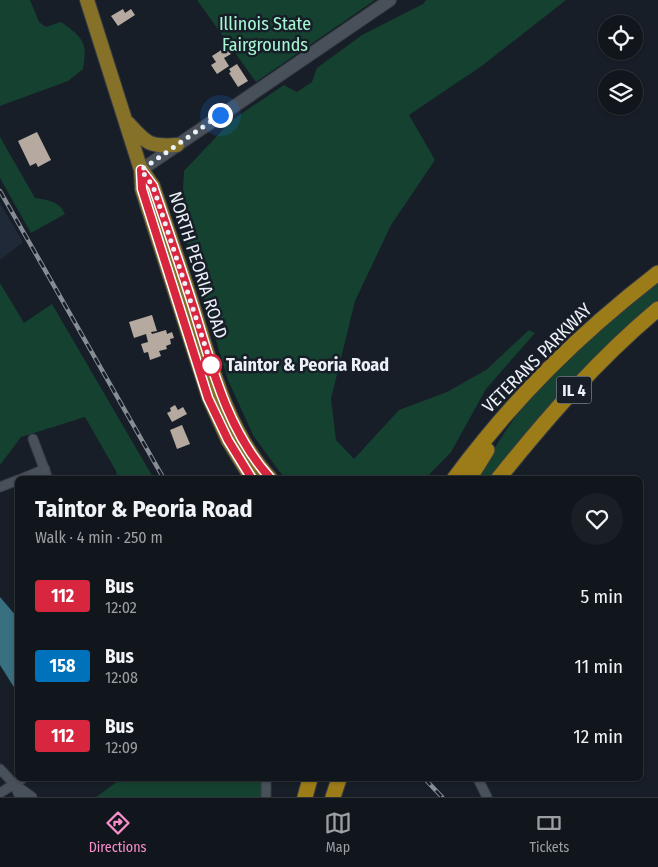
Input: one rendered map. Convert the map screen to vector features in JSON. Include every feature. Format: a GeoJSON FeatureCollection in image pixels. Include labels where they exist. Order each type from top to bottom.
{"type":"FeatureCollection","features":[{"type":"Feature","properties":{"kind":"highway","name":"VETERANS PARKWAY"},"geometry":{"type":"LineString","coordinates":[[456,476],[479,445],[514,404],[567,349],[658,273]]}},
{"type":"Feature","properties":{"kind":"highway","name":"IL 4"},"geometry":{"type":"LineString","coordinates":[[500,476],[561,403],[605,358],[658,309]]}},
{"type":"Feature","properties":{"kind":"highway"},"geometry":{"type":"LineString","coordinates":[[471,476],[514,404]]}},
{"type":"Feature","properties":{"kind":"highway"},"geometry":{"type":"LineString","coordinates":[[448,476],[451,470],[479,445]]}},
{"type":"Feature","properties":{"kind":"highway"},"geometry":{"type":"LineString","coordinates":[[305,797],[309,781]]}},
{"type":"Feature","properties":{"kind":"highway"},"geometry":{"type":"LineString","coordinates":[[333,797],[338,781]]}},
{"type":"Feature","properties":{"kind":"main road","name":"NORTH PEORIA ROAD"},"geometry":{"type":"LineString","coordinates":[[88,0],[141,170],[142,189],[208,398],[228,440],[250,476]]}},
{"type":"Feature","properties":{"kind":"main road"},"geometry":{"type":"LineString","coordinates":[[141,170],[390,0]]}},
{"type":"Feature","properties":{"kind":"main road"},"geometry":{"type":"LineString","coordinates":[[126,120],[150,143],[160,146],[176,145]]}},
{"type":"Feature","properties":{"kind":"main road","name":"NORTH PEORIA ROAD"},"geometry":{"type":"LineString","coordinates":[[141,170],[153,186],[216,382],[231,419],[241,437],[269,476]]}},
{"type":"Feature","properties":{"kind":"street"},"geometry":{"type":"LineString","coordinates":[[33,439],[47,476]]}},
{"type":"Feature","properties":{"kind":"street"},"geometry":{"type":"LineString","coordinates":[[28,476],[45,469]]}},
{"type":"Feature","properties":{"kind":"street"},"geometry":{"type":"LineString","coordinates":[[0,487],[15,481]]}},
{"type":"Feature","properties":{"kind":"street"},"geometry":{"type":"LineString","coordinates":[[0,769],[14,784],[32,797]]}},
{"type":"Feature","properties":{"kind":"street"},"geometry":{"type":"LineString","coordinates":[[0,793],[19,781]]}},
{"type":"Feature","properties":{"kind":"street"},"geometry":{"type":"LineString","coordinates":[[266,781],[266,797]]}},
{"type":"Feature","properties":{"kind":"street"},"geometry":{"type":"LineString","coordinates":[[479,781],[487,797]]}},
{"type":"Feature","properties":{"kind":"street"},"geometry":{"type":"LineString","coordinates":[[14,784],[20,797]]}},
{"type":"Feature","properties":{"kind":"shaded area"},"geometry":{"type":"Polygon","coordinates":[[[0,203],[23,242],[0,260],[0,203]]]}},
{"type":"Feature","properties":{"kind":"green space"},"geometry":{"type":"Polygon","coordinates":[[[0,0],[30,0],[39,22],[46,27],[61,22],[74,32],[84,46],[83,69],[68,81],[0,106],[0,0]]]}},
{"type":"Feature","properties":{"kind":"green space","name":"Illinois State Fairgrounds"},"geometry":{"type":"Polygon","coordinates":[[[197,0],[375,0],[256,82],[197,0]]]}},
{"type":"Feature","properties":{"kind":"green space"},"geometry":{"type":"Polygon","coordinates":[[[426,0],[566,0],[483,65],[409,115],[435,160],[391,225],[355,301],[331,399],[336,440],[354,459],[399,410],[447,392],[486,370],[529,330],[535,333],[486,389],[451,452],[428,476],[284,476],[253,435],[228,380],[181,223],[184,171],[232,120],[284,85],[297,92],[312,82],[317,68],[362,35],[423,4],[426,0]]]}},
{"type":"Feature","properties":{"kind":"green space"},"geometry":{"type":"Polygon","coordinates":[[[0,137],[35,198],[60,206],[65,214],[31,233],[0,178],[0,137]]]}},
{"type":"Feature","properties":{"kind":"green space"},"geometry":{"type":"Polygon","coordinates":[[[658,282],[658,300],[613,341],[570,385],[529,431],[493,476],[477,476],[519,412],[536,391],[564,361],[658,282]]]}},
{"type":"Feature","properties":{"kind":"green space"},"geometry":{"type":"Polygon","coordinates":[[[0,283],[24,323],[52,304],[152,476],[117,476],[85,417],[21,437],[0,465],[0,283]]]}},
{"type":"Feature","properties":{"kind":"green space"},"geometry":{"type":"Polygon","coordinates":[[[118,781],[262,781],[261,797],[96,797],[118,781]]]}},
{"type":"Feature","properties":{"kind":"water"},"geometry":{"type":"Polygon","coordinates":[[[0,597],[15,615],[15,689],[0,665],[0,597]]]}},
{"type":"Feature","properties":{"kind":"building"},"geometry":{"type":"Polygon","coordinates":[[[123,9],[125,13],[131,9],[135,15],[118,26],[111,16],[123,9]]]}},
{"type":"Feature","properties":{"kind":"building"},"geometry":{"type":"Polygon","coordinates":[[[226,47],[231,54],[224,58],[229,66],[217,74],[211,65],[216,62],[212,56],[226,47]]]}},
{"type":"Feature","properties":{"kind":"building"},"geometry":{"type":"Polygon","coordinates":[[[237,64],[248,81],[238,87],[229,73],[231,72],[229,69],[237,64]]]}},
{"type":"Feature","properties":{"kind":"building"},"geometry":{"type":"Polygon","coordinates":[[[37,132],[51,160],[38,167],[36,163],[30,166],[18,141],[37,132]]]}},
{"type":"Feature","properties":{"kind":"building"},"geometry":{"type":"Polygon","coordinates":[[[152,315],[157,331],[151,332],[152,334],[166,330],[167,334],[172,332],[174,338],[170,339],[171,344],[166,346],[167,349],[159,351],[161,356],[150,360],[148,352],[144,353],[141,344],[148,342],[146,334],[134,338],[129,322],[152,315]]]}},
{"type":"Feature","properties":{"kind":"building"},"geometry":{"type":"Polygon","coordinates":[[[175,405],[178,410],[183,407],[187,414],[172,422],[167,413],[175,405]]]}},
{"type":"Feature","properties":{"kind":"building"},"geometry":{"type":"Polygon","coordinates":[[[182,425],[190,444],[177,449],[170,430],[182,425]]]}},
{"type":"Feature","properties":{"kind":"railway"},"geometry":{"type":"LineString","coordinates":[[0,191],[162,476]]}},
{"type":"Feature","properties":{"kind":"railway"},"geometry":{"type":"LineString","coordinates":[[427,781],[442,797]]}},
{"type":"Feature","properties":{"kind":"bus line","name":"112"},"geometry":{"type":"LineString","coordinates":[[250,476],[228,440],[208,398],[142,189],[141,170],[153,186],[216,382],[231,419],[241,437],[268,476]]}},
{"type":"Feature","properties":{"kind":"place","name":"Taintor & Peoria Road"},"geometry":{"type":"Point","coordinates":[211,365]}},
{"type":"Feature","properties":{"kind":"route"},"geometry":{"type":"LineString","coordinates":[[211,365],[212,367],[153,186],[141,170],[220,115]]}}]}
